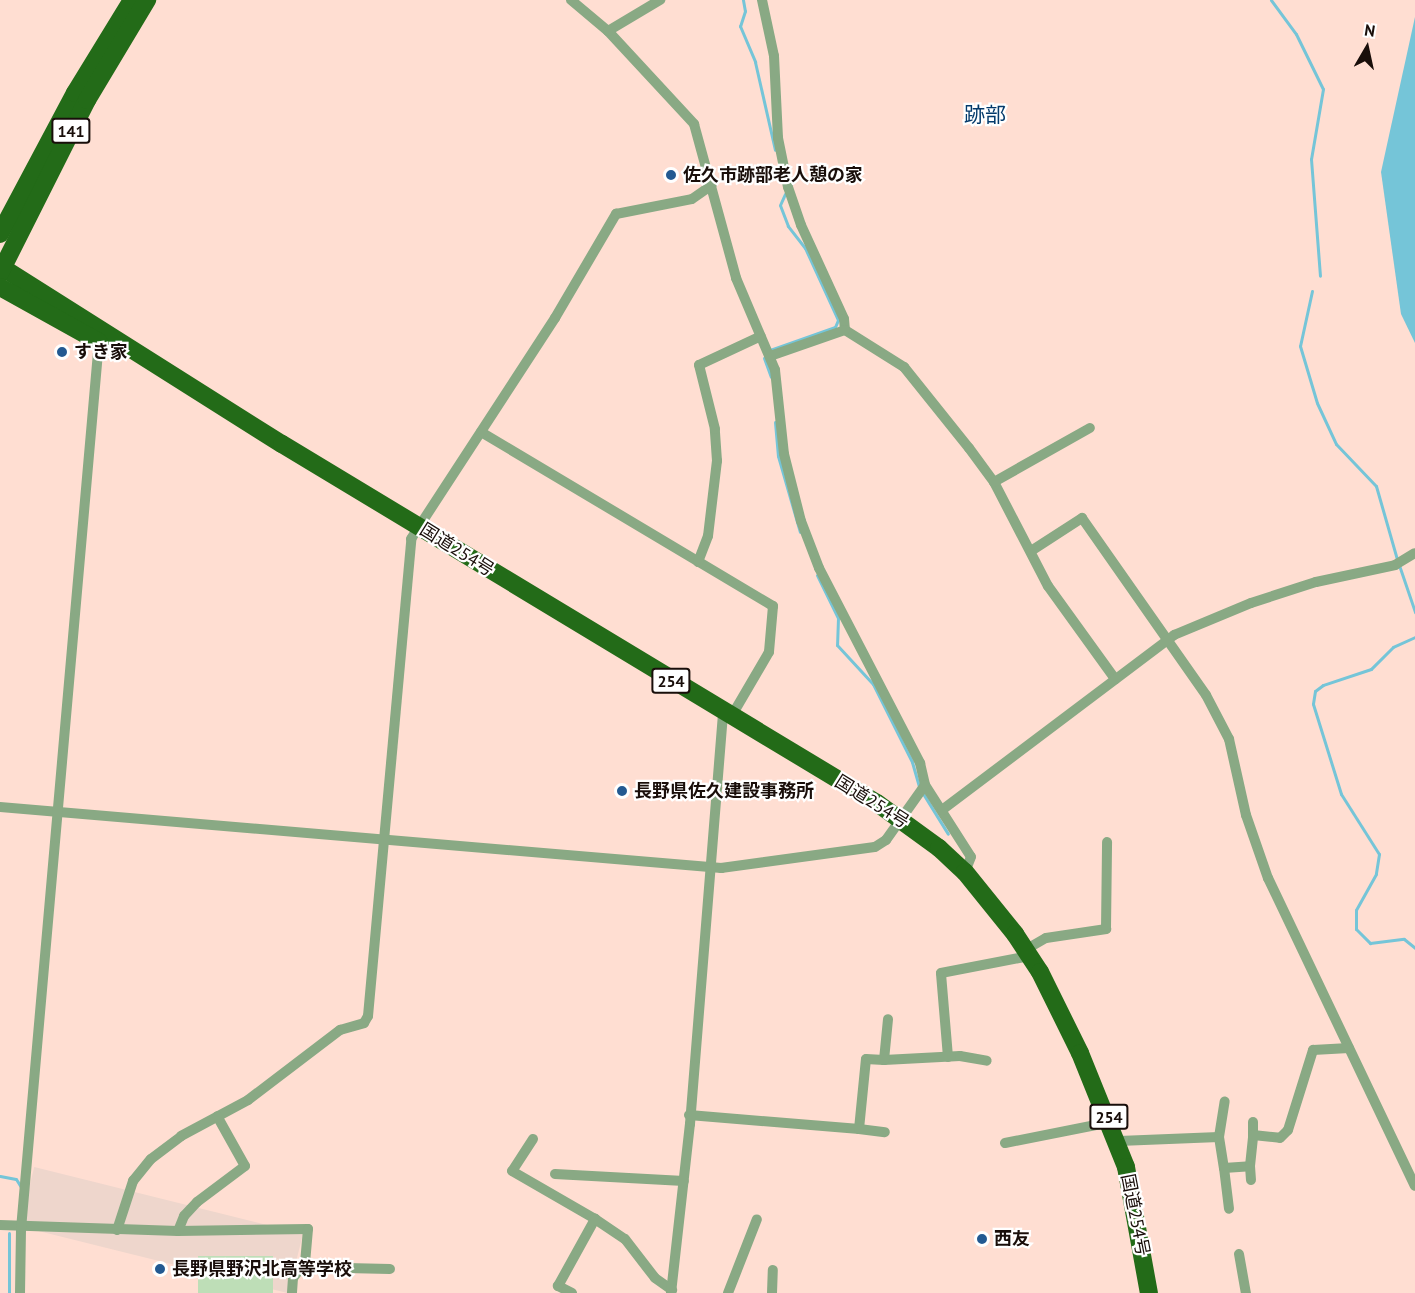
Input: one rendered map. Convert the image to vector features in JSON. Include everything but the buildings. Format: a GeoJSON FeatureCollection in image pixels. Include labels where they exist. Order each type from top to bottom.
{"type":"FeatureCollection","features":[{"type":"Feature","properties":{"kind":"highway","name":"141"},"geometry":{"type":"LineString","coordinates":[[0,234],[75,93],[132,0]]}},
{"type":"Feature","properties":{"kind":"highway","name":"141"},"geometry":{"type":"LineString","coordinates":[[1,268],[87,100],[147,0]]}},
{"type":"Feature","properties":{"kind":"highway","name":"国道254号"},"geometry":{"type":"LineString","coordinates":[[1,268],[282,444],[902,819],[964,872],[1027,953],[1065,1022],[1111,1122],[1119,1141],[1136,1211],[1149,1293]]}},
{"type":"Feature","properties":{"kind":"highway","name":"国道254号"},"geometry":{"type":"LineString","coordinates":[[0,287],[282,444]]}},
{"type":"Feature","properties":{"kind":"street"},"geometry":{"type":"LineString","coordinates":[[571,0],[608,31],[694,124],[736,278],[767,348],[778,383],[784,454],[801,521],[819,568],[920,763],[925,785],[971,856],[964,872]]}},
{"type":"Feature","properties":{"kind":"street"},"geometry":{"type":"LineString","coordinates":[[608,31],[660,0]]}},
{"type":"Feature","properties":{"kind":"street"},"geometry":{"type":"LineString","coordinates":[[762,0],[774,56],[777,138],[788,187],[801,225],[844,319],[845,330]]}},
{"type":"Feature","properties":{"kind":"street"},"geometry":{"type":"LineString","coordinates":[[117,1230],[133,1181],[151,1159],[217,1116],[248,1100],[340,1030],[364,1023],[411,539],[481,432],[616,214],[692,199],[712,185]]}},
{"type":"Feature","properties":{"kind":"street"},"geometry":{"type":"LineString","coordinates":[[698,561],[708,536],[717,461],[715,429],[699,366],[845,330],[904,367],[994,482],[1048,586],[1115,679]]}},
{"type":"Feature","properties":{"kind":"street"},"geometry":{"type":"LineString","coordinates":[[20,1293],[21,1228],[99,341]]}},
{"type":"Feature","properties":{"kind":"street"},"geometry":{"type":"LineString","coordinates":[[994,482],[1090,428]]}},
{"type":"Feature","properties":{"kind":"street"},"geometry":{"type":"LineString","coordinates":[[481,432],[773,606],[769,652],[727,714],[708,868],[711,876],[672,1292]]}},
{"type":"Feature","properties":{"kind":"street"},"geometry":{"type":"LineString","coordinates":[[1031,551],[1082,518],[1165,641],[1206,695],[1229,739],[1246,815],[1268,878],[1415,1186]]}},
{"type":"Feature","properties":{"kind":"street"},"geometry":{"type":"LineString","coordinates":[[942,810],[1165,641],[1251,603],[1316,582],[1400,562],[1415,553]]}},
{"type":"Feature","properties":{"kind":"street"},"geometry":{"type":"LineString","coordinates":[[0,807],[708,868],[875,847],[886,840],[925,785]]}},
{"type":"Feature","properties":{"kind":"street"},"geometry":{"type":"LineString","coordinates":[[948,1058],[941,973],[1027,953],[1046,938],[1106,929],[1107,842]]}},
{"type":"Feature","properties":{"kind":"street"},"geometry":{"type":"LineString","coordinates":[[884,1060],[888,1019]]}},
{"type":"Feature","properties":{"kind":"street"},"geometry":{"type":"LineString","coordinates":[[1252,1135],[1280,1138],[1288,1130],[1313,1050],[1349,1048]]}},
{"type":"Feature","properties":{"kind":"street"},"geometry":{"type":"LineString","coordinates":[[860,1129],[866,1059],[948,1058],[987,1061]]}},
{"type":"Feature","properties":{"kind":"street"},"geometry":{"type":"LineString","coordinates":[[1225,1101],[1219,1137],[1229,1209]]}},
{"type":"Feature","properties":{"kind":"street"},"geometry":{"type":"LineString","coordinates":[[689,1114],[885,1132]]}},
{"type":"Feature","properties":{"kind":"street"},"geometry":{"type":"LineString","coordinates":[[178,1231],[184,1216],[197,1202],[245,1166],[217,1116]]}},
{"type":"Feature","properties":{"kind":"street"},"geometry":{"type":"LineString","coordinates":[[1005,1143],[1111,1122]]}},
{"type":"Feature","properties":{"kind":"street"},"geometry":{"type":"LineString","coordinates":[[1251,1180],[1253,1122]]}},
{"type":"Feature","properties":{"kind":"street"},"geometry":{"type":"LineString","coordinates":[[1119,1141],[1219,1137]]}},
{"type":"Feature","properties":{"kind":"street"},"geometry":{"type":"LineString","coordinates":[[533,1139],[512,1171],[625,1239],[655,1278],[672,1292]]}},
{"type":"Feature","properties":{"kind":"street"},"geometry":{"type":"LineString","coordinates":[[1224,1168],[1250,1166]]}},
{"type":"Feature","properties":{"kind":"street"},"geometry":{"type":"LineString","coordinates":[[555,1174],[684,1181]]}},
{"type":"Feature","properties":{"kind":"street"},"geometry":{"type":"LineString","coordinates":[[572,1293],[558,1286],[595,1219]]}},
{"type":"Feature","properties":{"kind":"street"},"geometry":{"type":"LineString","coordinates":[[728,1293],[757,1219]]}},
{"type":"Feature","properties":{"kind":"street"},"geometry":{"type":"LineString","coordinates":[[0,1225],[21,1228],[178,1231],[308,1229],[302,1267],[293,1278],[292,1293]]}},
{"type":"Feature","properties":{"kind":"street"},"geometry":{"type":"LineString","coordinates":[[1239,1254],[1245,1293]]}},
{"type":"Feature","properties":{"kind":"street"},"geometry":{"type":"LineString","coordinates":[[302,1267],[390,1269]]}},
{"type":"Feature","properties":{"kind":"street"},"geometry":{"type":"LineString","coordinates":[[772,1270],[772,1293]]}},
{"type":"Feature","properties":{"kind":"shaded area"},"geometry":{"type":"Polygon","coordinates":[[[34,1167],[303,1234],[287,1293],[19,1226],[34,1167]]]}},
{"type":"Feature","properties":{"kind":"green space"},"geometry":{"type":"Polygon","coordinates":[[[198,1256],[273,1256],[273,1293],[198,1293],[198,1256]]]}},
{"type":"Feature","properties":{"kind":"water"},"geometry":{"type":"Polygon","coordinates":[[[1415,17],[1415,343],[1401,314],[1381,172],[1415,17]]]}},
{"type":"Feature","properties":{"kind":"waterway"},"geometry":{"type":"LineString","coordinates":[[743,0],[745,11],[740,26],[755,62],[775,150]]}},
{"type":"Feature","properties":{"kind":"waterway"},"geometry":{"type":"LineString","coordinates":[[1271,0],[1296,34],[1323,89],[1311,159],[1320,276]]}},
{"type":"Feature","properties":{"kind":"waterway"},"geometry":{"type":"LineString","coordinates":[[770,350],[835,327],[838,320],[805,248],[788,226],[780,205],[785,194]]}},
{"type":"Feature","properties":{"kind":"waterway"},"geometry":{"type":"LineString","coordinates":[[1312,291],[1300,346],[1317,403],[1336,444],[1376,486],[1397,559]]}},
{"type":"Feature","properties":{"kind":"waterway"},"geometry":{"type":"LineString","coordinates":[[764,358],[771,377]]}},
{"type":"Feature","properties":{"kind":"waterway"},"geometry":{"type":"LineString","coordinates":[[775,422],[778,456],[800,532]]}},
{"type":"Feature","properties":{"kind":"waterway"},"geometry":{"type":"LineString","coordinates":[[1399,565],[1415,612]]}},
{"type":"Feature","properties":{"kind":"waterway"},"geometry":{"type":"LineString","coordinates":[[817,575],[838,618],[837,645],[873,684],[912,762],[919,787]]}},
{"type":"Feature","properties":{"kind":"waterway"},"geometry":{"type":"LineString","coordinates":[[1415,637],[1393,647],[1371,669],[1323,685],[1315,691],[1313,704],[1341,794],[1379,854],[1376,874],[1356,910],[1356,929],[1370,943],[1404,939],[1415,948]]}},
{"type":"Feature","properties":{"kind":"waterway"},"geometry":{"type":"LineString","coordinates":[[922,792],[948,834]]}},
{"type":"Feature","properties":{"kind":"waterway"},"geometry":{"type":"LineString","coordinates":[[0,1176],[16,1179],[21,1187]]}},
{"type":"Feature","properties":{"kind":"waterway"},"geometry":{"type":"LineString","coordinates":[[9,1233],[9,1293]]}},
{"type":"Feature","properties":{"kind":"place","name":"佐久市跡部老人憩の家"},"geometry":{"type":"Point","coordinates":[671,175]}},
{"type":"Feature","properties":{"kind":"place","name":"すき家"},"geometry":{"type":"Point","coordinates":[62,352]}},
{"type":"Feature","properties":{"kind":"place","name":"長野県佐久建設事務所"},"geometry":{"type":"Point","coordinates":[622,791]}},
{"type":"Feature","properties":{"kind":"place","name":"西友"},"geometry":{"type":"Point","coordinates":[982,1239]}},
{"type":"Feature","properties":{"kind":"place","name":"長野県野沢北高等学校"},"geometry":{"type":"Point","coordinates":[160,1269]}},
{"type":"Feature","properties":{"kind":"district","name":"跡部"},"geometry":{"type":"Point","coordinates":[985,115]}}]}
